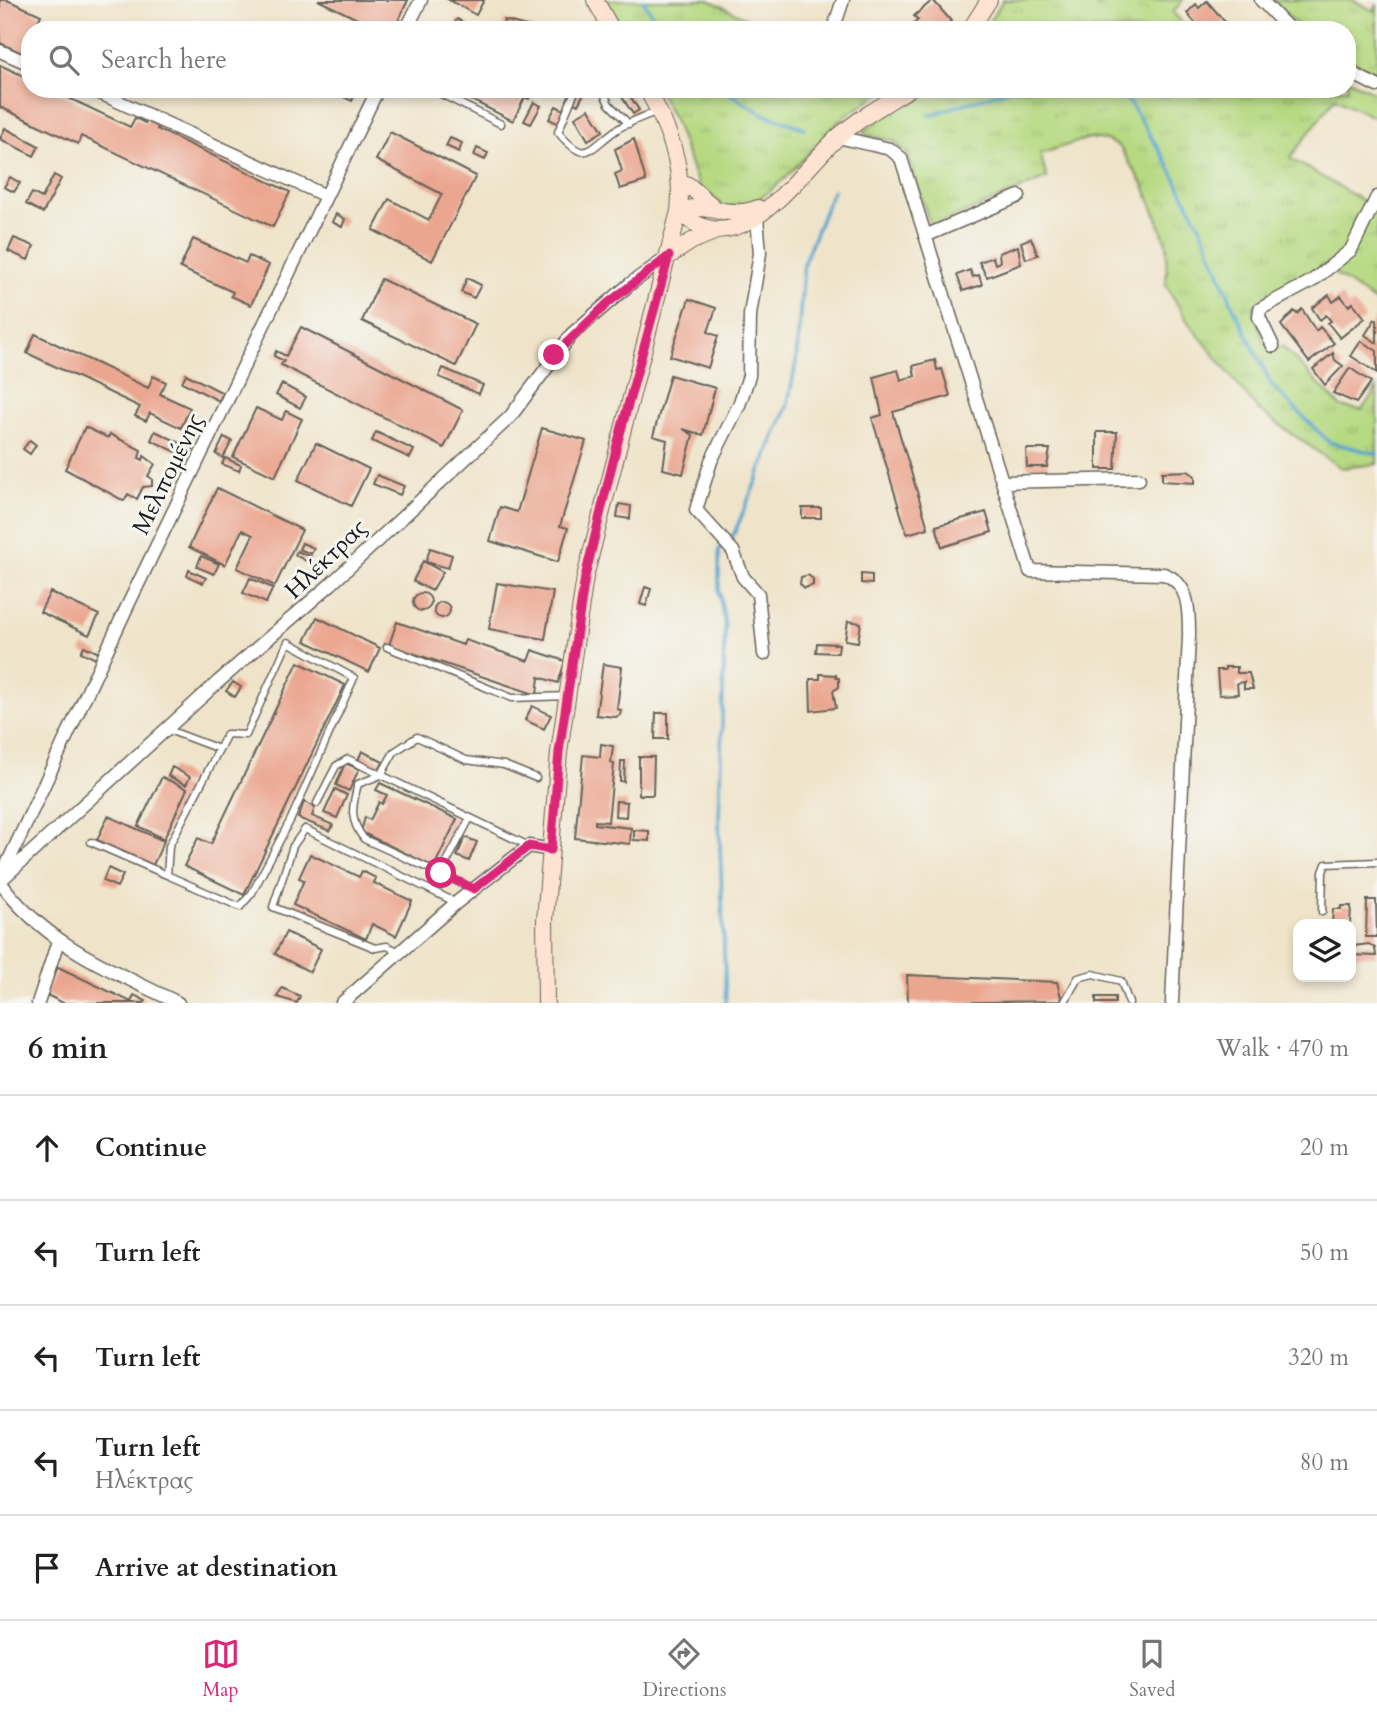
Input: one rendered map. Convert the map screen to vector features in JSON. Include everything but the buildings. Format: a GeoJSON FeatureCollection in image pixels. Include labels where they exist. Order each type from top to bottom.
{"type":"FeatureCollection","features":[{"type":"Feature","properties":{"kind":"main road"},"geometry":{"type":"LineString","coordinates":[[595,0],[607,21]]}},
{"type":"Feature","properties":{"kind":"main road"},"geometry":{"type":"LineString","coordinates":[[976,21],[989,0]]}},
{"type":"Feature","properties":{"kind":"main road"},"geometry":{"type":"LineString","coordinates":[[546,1003],[545,920],[559,752],[575,640],[595,531],[679,211],[681,182],[673,145],[651,98]]}},
{"type":"Feature","properties":{"kind":"main road"},"geometry":{"type":"LineString","coordinates":[[669,256],[700,236],[757,218],[838,137],[896,98]]}},
{"type":"Feature","properties":{"kind":"main road"},"geometry":{"type":"LineString","coordinates":[[681,182],[688,184],[720,212]]}},
{"type":"Feature","properties":{"kind":"main road"},"geometry":{"type":"LineString","coordinates":[[679,211],[690,208],[749,212],[780,196]]}},
{"type":"Feature","properties":{"kind":"main road"},"geometry":{"type":"LineString","coordinates":[[679,211],[692,221],[719,230]]}},
{"type":"Feature","properties":{"kind":"street"},"geometry":{"type":"LineString","coordinates":[[410,21],[421,0]]}},
{"type":"Feature","properties":{"kind":"street"},"geometry":{"type":"LineString","coordinates":[[836,21],[844,0]]}},
{"type":"Feature","properties":{"kind":"street"},"geometry":{"type":"LineString","coordinates":[[1261,0],[1281,21]]}},
{"type":"Feature","properties":{"kind":"street"},"geometry":{"type":"LineString","coordinates":[[0,51],[21,60]]}},
{"type":"Feature","properties":{"kind":"street"},"geometry":{"type":"LineString","coordinates":[[1356,76],[1377,86]]}},
{"type":"Feature","properties":{"kind":"street"},"geometry":{"type":"LineString","coordinates":[[111,98],[326,196]]}},
{"type":"Feature","properties":{"kind":"street","name":"Μελπομένης"},"geometry":{"type":"LineString","coordinates":[[0,881],[127,607],[374,98]]}},
{"type":"Feature","properties":{"kind":"street"},"geometry":{"type":"LineString","coordinates":[[838,137],[896,152],[1030,571],[1164,574],[1181,584],[1185,594],[1189,636],[1172,1003]]}},
{"type":"Feature","properties":{"kind":"street"},"geometry":{"type":"LineString","coordinates":[[925,236],[1020,196]]}},
{"type":"Feature","properties":{"kind":"street"},"geometry":{"type":"LineString","coordinates":[[1273,346],[1259,317],[1259,309],[1312,281],[1351,250],[1377,197]]}},
{"type":"Feature","properties":{"kind":"street"},"geometry":{"type":"LineString","coordinates":[[757,218],[760,253],[750,315],[749,376],[710,461],[696,510],[733,551],[743,577],[758,594],[764,654]]}},
{"type":"Feature","properties":{"kind":"street","name":"Ηλέκτρας"},"geometry":{"type":"LineString","coordinates":[[0,881],[166,729],[287,625],[510,416],[572,334],[630,284],[669,256]]}},
{"type":"Feature","properties":{"kind":"street"},"geometry":{"type":"LineString","coordinates":[[1002,482],[1139,480]]}},
{"type":"Feature","properties":{"kind":"street"},"geometry":{"type":"LineString","coordinates":[[342,1003],[456,903],[529,846],[551,850]]}},
{"type":"Feature","properties":{"kind":"street"},"geometry":{"type":"LineString","coordinates":[[0,881],[23,911],[58,941],[178,1003]]}},
{"type":"Feature","properties":{"kind":"street"},"geometry":{"type":"LineString","coordinates":[[38,1003],[58,941]]}},
{"type":"Feature","properties":{"kind":"lane"},"geometry":{"type":"LineString","coordinates":[[449,98],[501,124]]}},
{"type":"Feature","properties":{"kind":"lane"},"geometry":{"type":"LineString","coordinates":[[572,98],[558,132],[571,147],[586,152],[598,148],[616,130],[659,111]]}},
{"type":"Feature","properties":{"kind":"lane"},"geometry":{"type":"LineString","coordinates":[[606,98],[629,124]]}},
{"type":"Feature","properties":{"kind":"lane"},"geometry":{"type":"LineString","coordinates":[[91,842],[240,907],[252,893],[291,819],[354,678],[288,642],[246,735],[227,734],[219,749],[169,846],[167,875]]}},
{"type":"Feature","properties":{"kind":"lane"},"geometry":{"type":"LineString","coordinates":[[387,647],[512,698],[569,696]]}},
{"type":"Feature","properties":{"kind":"lane"},"geometry":{"type":"LineString","coordinates":[[166,729],[219,749]]}},
{"type":"Feature","properties":{"kind":"lane"},"geometry":{"type":"LineString","coordinates":[[474,889],[364,839],[355,827],[352,809],[358,784],[381,775],[394,752],[417,737],[466,760],[504,765],[536,778]]}},
{"type":"Feature","properties":{"kind":"lane"},"geometry":{"type":"LineString","coordinates":[[317,803],[336,766],[348,759],[529,846]]}},
{"type":"Feature","properties":{"kind":"lane"},"geometry":{"type":"LineString","coordinates":[[441,873],[470,817]]}},
{"type":"Feature","properties":{"kind":"lane"},"geometry":{"type":"LineString","coordinates":[[401,953],[387,946],[375,948],[273,906],[293,846],[305,829],[456,903]]}},
{"type":"Feature","properties":{"kind":"lane"},"geometry":{"type":"LineString","coordinates":[[1322,912],[1323,872],[1326,864],[1377,862]]}},
{"type":"Feature","properties":{"kind":"lane"},"geometry":{"type":"LineString","coordinates":[[1064,1003],[1077,978],[1093,974],[1121,981],[1129,1003]]}},
{"type":"Feature","properties":{"kind":"green space"},"geometry":{"type":"Polygon","coordinates":[[[606,0],[709,0],[752,21],[618,21],[606,0]]]}},
{"type":"Feature","properties":{"kind":"green space"},"geometry":{"type":"Polygon","coordinates":[[[1003,0],[1089,0],[1099,7],[1106,0],[1183,0],[1173,12],[1180,21],[990,21],[1003,0]]]}},
{"type":"Feature","properties":{"kind":"green space"},"geometry":{"type":"Polygon","coordinates":[[[1273,0],[1353,0],[1374,11],[1377,4],[1377,73],[1356,62],[1356,21],[1293,21],[1273,0]]]}},
{"type":"Feature","properties":{"kind":"green space"},"geometry":{"type":"Polygon","coordinates":[[[1356,84],[1377,94],[1377,119],[1335,98],[1356,98],[1356,84]]]}},
{"type":"Feature","properties":{"kind":"green space"},"geometry":{"type":"Polygon","coordinates":[[[662,98],[873,98],[840,120],[785,178],[762,197],[751,203],[725,207],[699,187],[674,120],[662,98]]]}},
{"type":"Feature","properties":{"kind":"green space"},"geometry":{"type":"Polygon","coordinates":[[[913,98],[1335,98],[1290,158],[1377,209],[1377,303],[1322,265],[1308,277],[1254,307],[1262,338],[1272,350],[1282,346],[1341,407],[1362,410],[1377,388],[1377,464],[1341,468],[1258,410],[1188,322],[1166,285],[1167,246],[1144,186],[1119,146],[1106,140],[1089,138],[1040,154],[1047,178],[931,227],[907,153],[894,141],[866,135],[863,131],[913,98]]]}},
{"type":"Feature","properties":{"kind":"waterway"},"geometry":{"type":"LineString","coordinates":[[643,0],[656,21]]}},
{"type":"Feature","properties":{"kind":"waterway"},"geometry":{"type":"LineString","coordinates":[[737,98],[763,114],[804,128]]}},
{"type":"Feature","properties":{"kind":"waterway"},"geometry":{"type":"LineString","coordinates":[[930,115],[982,98]]}},
{"type":"Feature","properties":{"kind":"waterway"},"geometry":{"type":"LineString","coordinates":[[1125,98],[1169,166],[1202,230],[1233,306],[1272,386],[1329,442],[1377,454]]}},
{"type":"Feature","properties":{"kind":"waterway"},"geometry":{"type":"LineString","coordinates":[[728,540],[734,534],[787,407],[796,363],[804,262],[833,190]]}},
{"type":"Feature","properties":{"kind":"waterway"},"geometry":{"type":"LineString","coordinates":[[723,546],[719,550],[719,591],[725,626],[719,820],[726,1003]]}},
{"type":"Feature","properties":{"kind":"route"},"geometry":{"type":"LineString","coordinates":[[441,873],[474,889],[529,846],[551,850],[559,752],[585,577],[610,470],[669,256],[630,284],[572,334],[554,355]]}}]}
